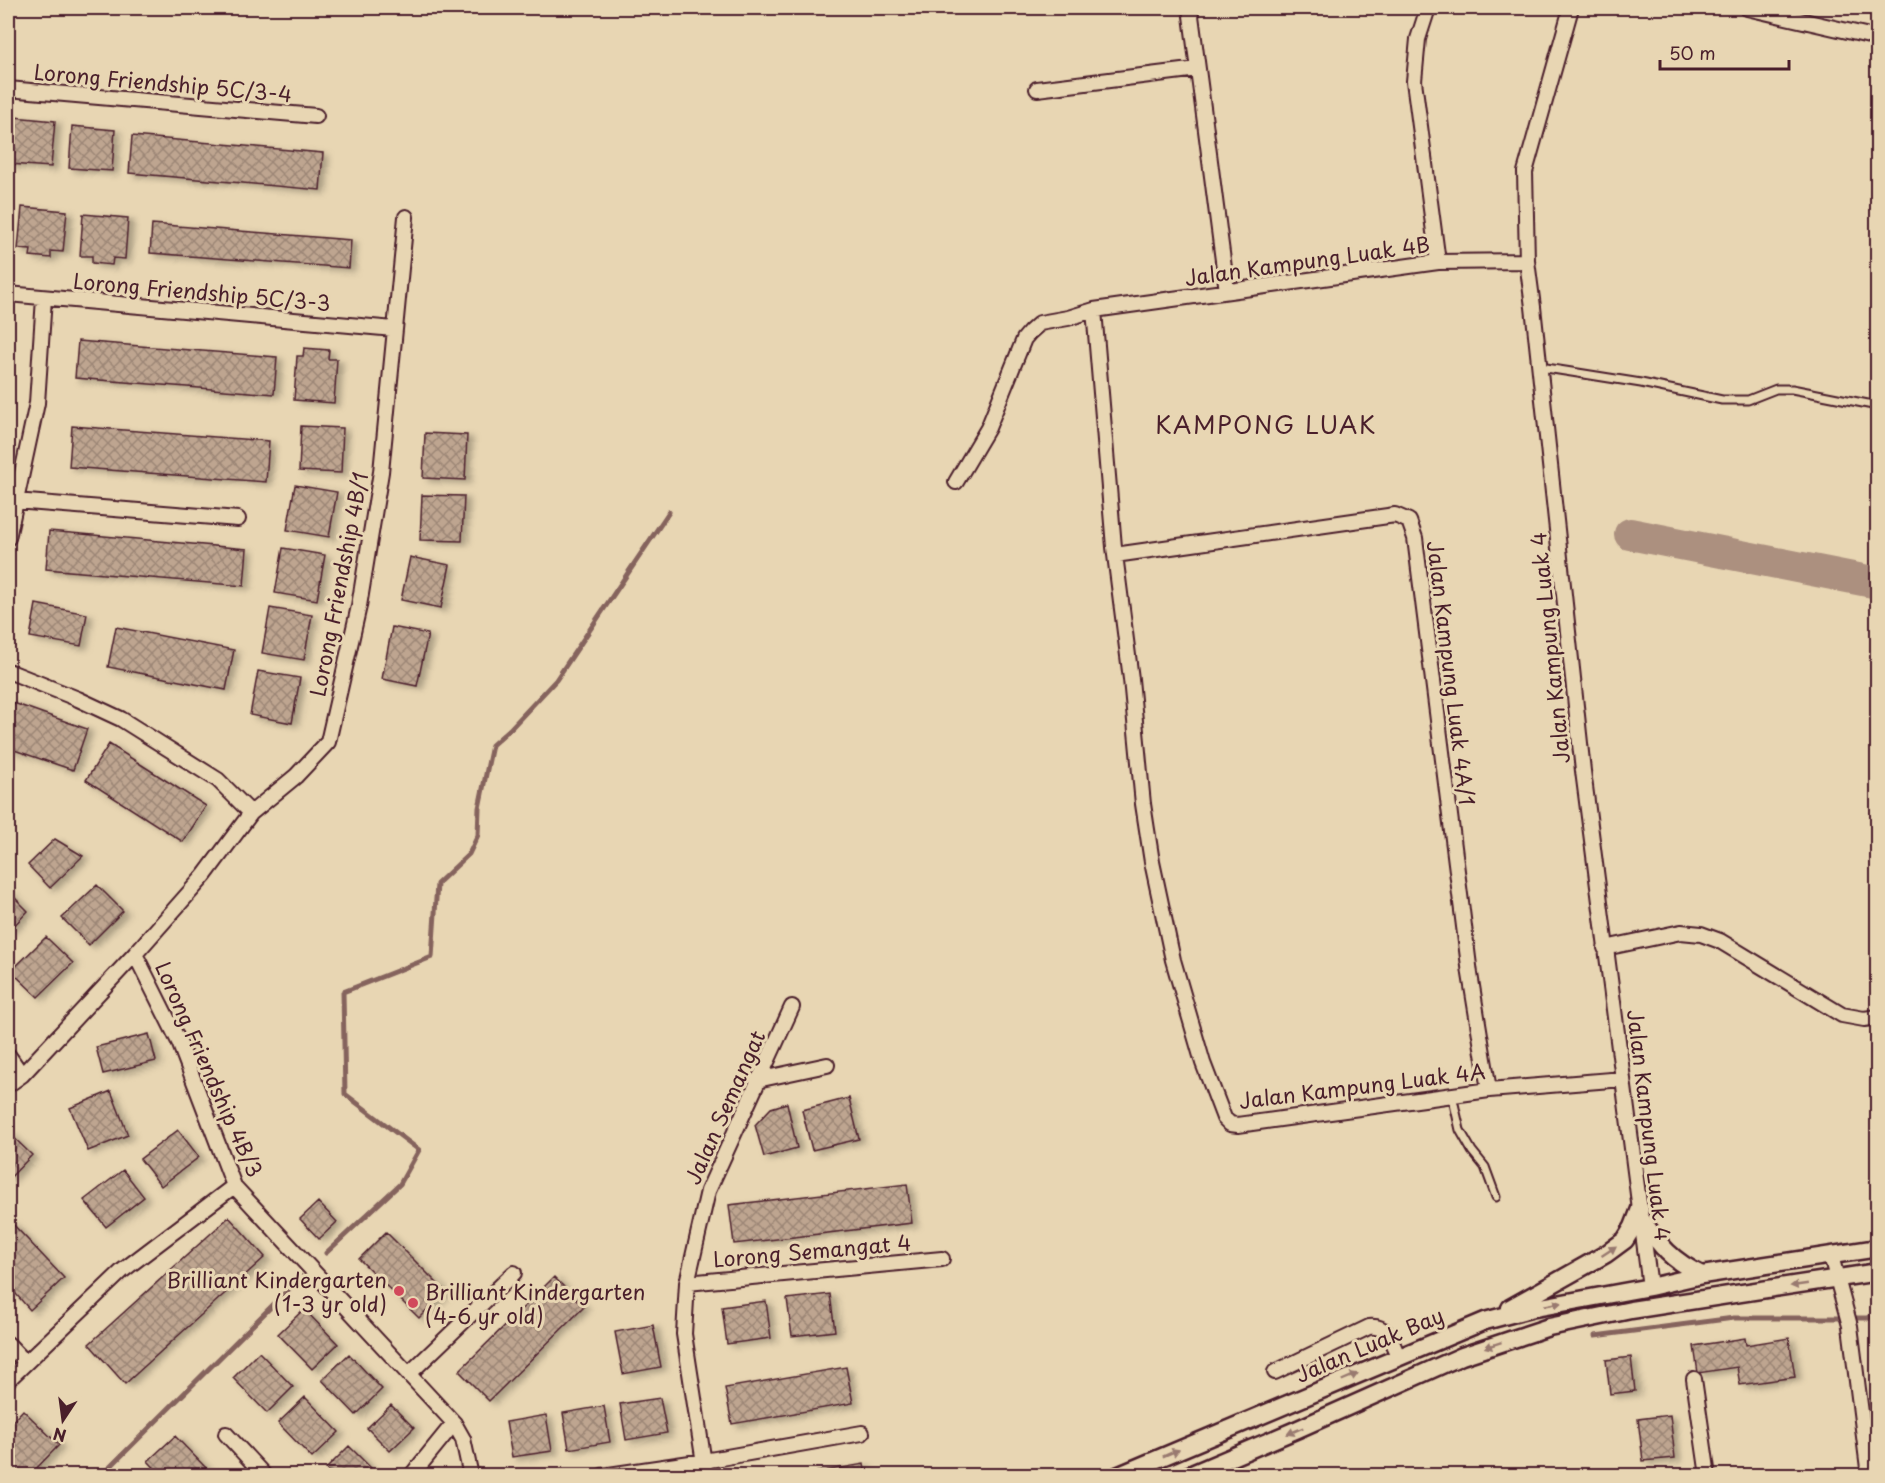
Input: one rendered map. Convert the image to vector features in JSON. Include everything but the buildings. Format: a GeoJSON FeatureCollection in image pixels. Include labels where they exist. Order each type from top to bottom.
{"type":"FeatureCollection","features":[{"type":"Feature","properties":{"kind":"street"},"geometry":{"type":"LineString","coordinates":[[1190,8],[1227,291]]}},
{"type":"Feature","properties":{"kind":"street"},"geometry":{"type":"LineString","coordinates":[[1428,8],[1418,39],[1414,81],[1438,262]]}},
{"type":"Feature","properties":{"kind":"street","name":"Jalan Kampung Luak 4"},"geometry":{"type":"LineString","coordinates":[[1571,8],[1525,172],[1527,261],[1583,771],[1650,1287]]}},
{"type":"Feature","properties":{"kind":"street"},"geometry":{"type":"LineString","coordinates":[[1747,8],[1878,38]]}},
{"type":"Feature","properties":{"kind":"street"},"geometry":{"type":"LineString","coordinates":[[1038,89],[1198,69]]}},
{"type":"Feature","properties":{"kind":"street","name":"Lorong Friendship 5C/3-4"},"geometry":{"type":"LineString","coordinates":[[8,89],[316,116]]}},
{"type":"Feature","properties":{"kind":"street","name":"Lorong Friendship 4B/1"},"geometry":{"type":"LineString","coordinates":[[135,954],[204,876],[251,813],[296,776],[328,742],[359,606],[381,472],[406,217]]}},
{"type":"Feature","properties":{"kind":"street","name":"Jalan Kampung Luak 4B"},"geometry":{"type":"LineString","coordinates":[[956,482],[988,428],[1024,339],[1040,322],[1094,310],[1438,262],[1527,261]]}},
{"type":"Feature","properties":{"kind":"street","name":"Lorong Friendship 5C/3-3"},"geometry":{"type":"LineString","coordinates":[[8,294],[394,329]]}},
{"type":"Feature","properties":{"kind":"street"},"geometry":{"type":"LineString","coordinates":[[8,538],[37,403],[44,298]]}},
{"type":"Feature","properties":{"kind":"street","name":"Jalan Kampung Luak 4A"},"geometry":{"type":"LineString","coordinates":[[1094,310],[1115,551],[1131,679],[1143,804],[1152,862],[1173,960],[1203,1063],[1224,1118],[1230,1124],[1238,1125],[1489,1090],[1623,1079]]}},
{"type":"Feature","properties":{"kind":"street"},"geometry":{"type":"LineString","coordinates":[[15,501],[238,519]]}},
{"type":"Feature","properties":{"kind":"street","name":"Jalan Kampung Luak 4A/1"},"geometry":{"type":"LineString","coordinates":[[1115,551],[1395,514],[1409,521],[1415,538],[1470,974],[1489,1090]]}},
{"type":"Feature","properties":{"kind":"street"},"geometry":{"type":"LineString","coordinates":[[8,671],[121,719],[218,780],[251,813]]}},
{"type":"Feature","properties":{"kind":"street"},"geometry":{"type":"LineString","coordinates":[[1605,948],[1681,932],[1701,934],[1720,941],[1842,1015],[1864,1019],[1878,1017]]}},
{"type":"Feature","properties":{"kind":"street"},"geometry":{"type":"LineString","coordinates":[[8,1086],[22,1075],[135,954]]}},
{"type":"Feature","properties":{"kind":"street","name":"Lorong Friendship 4B/3"},"geometry":{"type":"LineString","coordinates":[[135,954],[179,1042],[234,1186],[454,1423],[463,1440],[471,1476]]}},
{"type":"Feature","properties":{"kind":"street","name":"Jalan Semangat"},"geometry":{"type":"LineString","coordinates":[[706,1476],[684,1334],[687,1283],[708,1191],[792,1006]]}},
{"type":"Feature","properties":{"kind":"street"},"geometry":{"type":"LineString","coordinates":[[8,1055],[22,1075]]}},
{"type":"Feature","properties":{"kind":"street"},"geometry":{"type":"LineString","coordinates":[[757,1080],[827,1065]]}},
{"type":"Feature","properties":{"kind":"street"},"geometry":{"type":"LineString","coordinates":[[8,1380],[122,1270],[234,1186]]}},
{"type":"Feature","properties":{"kind":"street"},"geometry":{"type":"LineString","coordinates":[[1485,1321],[1606,1254],[1625,1240],[1641,1215],[1661,1247],[1673,1259],[1702,1275],[1878,1248]]}},
{"type":"Feature","properties":{"kind":"street"},"geometry":{"type":"LineString","coordinates":[[1831,1256],[1850,1326],[1872,1470]]}},
{"type":"Feature","properties":{"kind":"street","name":"Lorong Semangat 4"},"geometry":{"type":"LineString","coordinates":[[687,1283],[942,1258]]}},
{"type":"Feature","properties":{"kind":"street"},"geometry":{"type":"LineString","coordinates":[[1187,1476],[1462,1356],[1549,1327],[1631,1310],[1839,1280],[1878,1272]]}},
{"type":"Feature","properties":{"kind":"street"},"geometry":{"type":"LineString","coordinates":[[409,1374],[514,1273]]}},
{"type":"Feature","properties":{"kind":"street","name":"Jalan Luak Bay"},"geometry":{"type":"LineString","coordinates":[[1117,1476],[1485,1321],[1530,1309],[1702,1275]]}},
{"type":"Feature","properties":{"kind":"street"},"geometry":{"type":"LineString","coordinates":[[1631,1310],[1642,1300],[1650,1287],[1670,1304]]}},
{"type":"Feature","properties":{"kind":"street"},"geometry":{"type":"LineString","coordinates":[[1275,1372],[1369,1328],[1378,1326],[1384,1330],[1398,1356]]}},
{"type":"Feature","properties":{"kind":"street"},"geometry":{"type":"LineString","coordinates":[[8,1344],[26,1362]]}},
{"type":"Feature","properties":{"kind":"street"},"geometry":{"type":"LineString","coordinates":[[1694,1379],[1708,1476]]}},
{"type":"Feature","properties":{"kind":"street"},"geometry":{"type":"LineString","coordinates":[[411,1476],[454,1423]]}},
{"type":"Feature","properties":{"kind":"street"},"geometry":{"type":"LineString","coordinates":[[602,1476],[704,1461],[862,1433]]}},
{"type":"Feature","properties":{"kind":"street"},"geometry":{"type":"LineString","coordinates":[[225,1434],[265,1476]]}},
{"type":"Feature","properties":{"kind":"lane"},"geometry":{"type":"LineString","coordinates":[[1540,367],[1722,400],[1748,400],[1776,389],[1792,389],[1878,406]]}},
{"type":"Feature","properties":{"kind":"lane"},"geometry":{"type":"LineString","coordinates":[[1452,1095],[1460,1130],[1472,1151],[1485,1167],[1496,1197]]}},
{"type":"Feature","properties":{"kind":"waterway"},"geometry":{"type":"LineString","coordinates":[[326,1253],[400,1184],[419,1150],[345,1094],[343,992],[432,957],[437,884],[469,854],[478,835],[479,808],[492,745],[556,680],[669,512]]}},
{"type":"Feature","properties":{"kind":"waterway"},"geometry":{"type":"LineString","coordinates":[[1630,534],[1878,583]]}},
{"type":"Feature","properties":{"kind":"waterway"},"geometry":{"type":"LineString","coordinates":[[101,1476],[301,1277]]}},
{"type":"Feature","properties":{"kind":"waterway"},"geometry":{"type":"LineString","coordinates":[[1595,1336],[1734,1318],[1868,1318],[1878,1313]]}},
{"type":"Feature","properties":{"kind":"place","name":"Brilliant Kindergarten (1-3 yr old)"},"geometry":{"type":"Point","coordinates":[399,1291]}},
{"type":"Feature","properties":{"kind":"place","name":"Brilliant Kindergarten (4-6 yr old)"},"geometry":{"type":"Point","coordinates":[413,1303]}},
{"type":"Feature","properties":{"kind":"district","name":"KAMPONG LUAK"},"geometry":{"type":"Point","coordinates":[1266,424]}}]}
